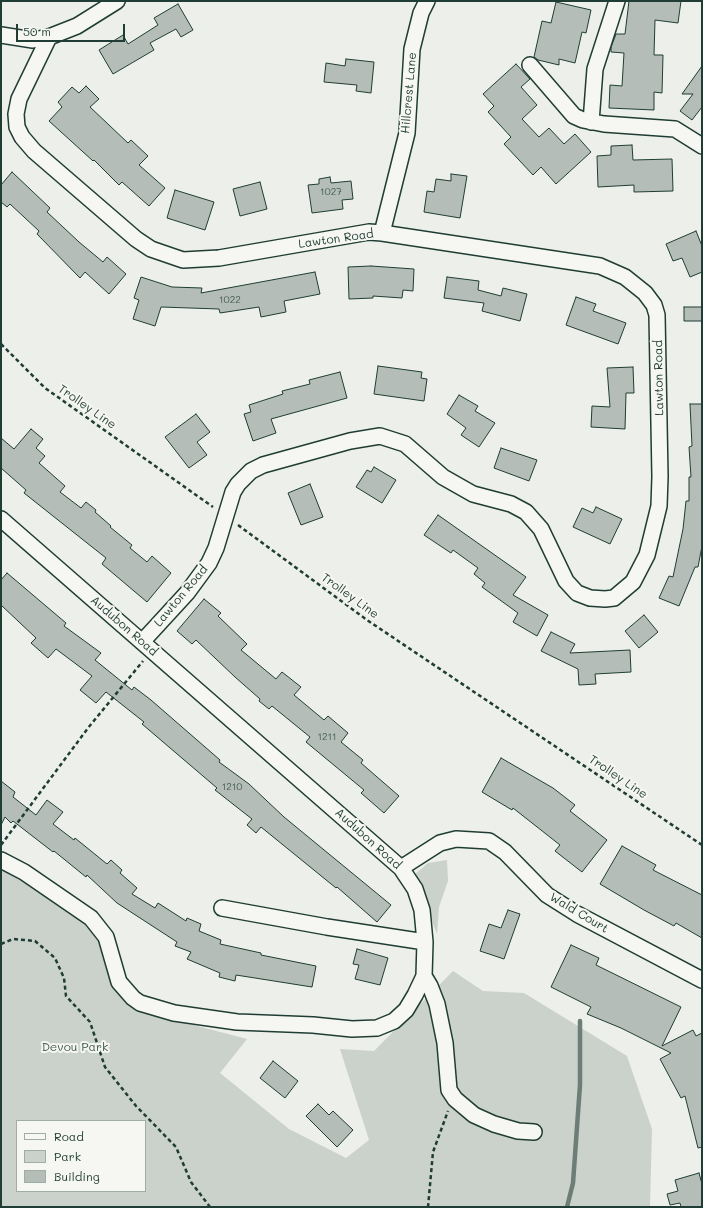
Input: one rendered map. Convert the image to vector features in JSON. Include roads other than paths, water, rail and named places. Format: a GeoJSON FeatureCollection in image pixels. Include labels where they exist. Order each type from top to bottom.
{"type":"FeatureCollection","features":[{"type":"Feature","properties":{"kind":"street"},"geometry":{"type":"LineString","coordinates":[[1,35],[33,40],[49,37],[77,26],[117,1]]}},
{"type":"Feature","properties":{"kind":"street","name":"Hillcrest Lane"},"geometry":{"type":"LineString","coordinates":[[382,233],[407,133],[412,49],[421,13],[427,1]]}},
{"type":"Feature","properties":{"kind":"street"},"geometry":{"type":"LineString","coordinates":[[591,122],[595,69],[616,1]]}},
{"type":"Feature","properties":{"kind":"street","name":"Lawton Road"},"geometry":{"type":"LineString","coordinates":[[49,37],[19,99],[16,114],[17,127],[22,137],[34,151],[136,239],[151,249],[183,260],[219,258],[369,232],[382,233],[600,266],[625,277],[645,293],[654,305],[658,324],[659,506],[650,546],[633,582],[614,598],[590,598],[577,593],[566,581],[541,529],[526,512],[511,504],[473,494],[443,477],[405,444],[380,436],[263,464],[252,471],[238,484],[233,492],[216,548],[209,563],[147,646]]}},
{"type":"Feature","properties":{"kind":"street"},"geometry":{"type":"LineString","coordinates":[[530,65],[574,116],[591,122],[675,129],[702,146]]}},
{"type":"Feature","properties":{"kind":"street","name":"Audubon Road"},"geometry":{"type":"LineString","coordinates":[[1,519],[402,868],[415,889],[422,910],[425,942],[424,976],[406,1010],[394,1021],[377,1028],[352,1029],[313,1025],[237,1022],[174,1013],[140,1003],[133,998],[119,982],[106,937],[91,918],[24,872],[1,860]]}},
{"type":"Feature","properties":{"kind":"street","name":"Wald Court"},"geometry":{"type":"LineString","coordinates":[[402,868],[440,843],[456,839],[489,841],[505,852],[547,895],[577,914],[702,980]]}},
{"type":"Feature","properties":{"kind":"street"},"geometry":{"type":"LineString","coordinates":[[222,908],[327,927],[425,942]]}},
{"type":"Feature","properties":{"kind":"street"},"geometry":{"type":"LineString","coordinates":[[424,976],[430,986],[437,1004],[445,1043],[449,1090],[462,1107],[474,1115],[494,1124],[518,1131],[534,1132]]}},
{"type":"Feature","properties":{"kind":"waterway"},"geometry":{"type":"LineString","coordinates":[[567,1207],[573,1183],[580,1085],[580,1021]]}},
{"type":"Feature","properties":{"kind":"park label","name":"Devou Park"},"geometry":{"type":"Point","coordinates":[75,1047]}}]}
